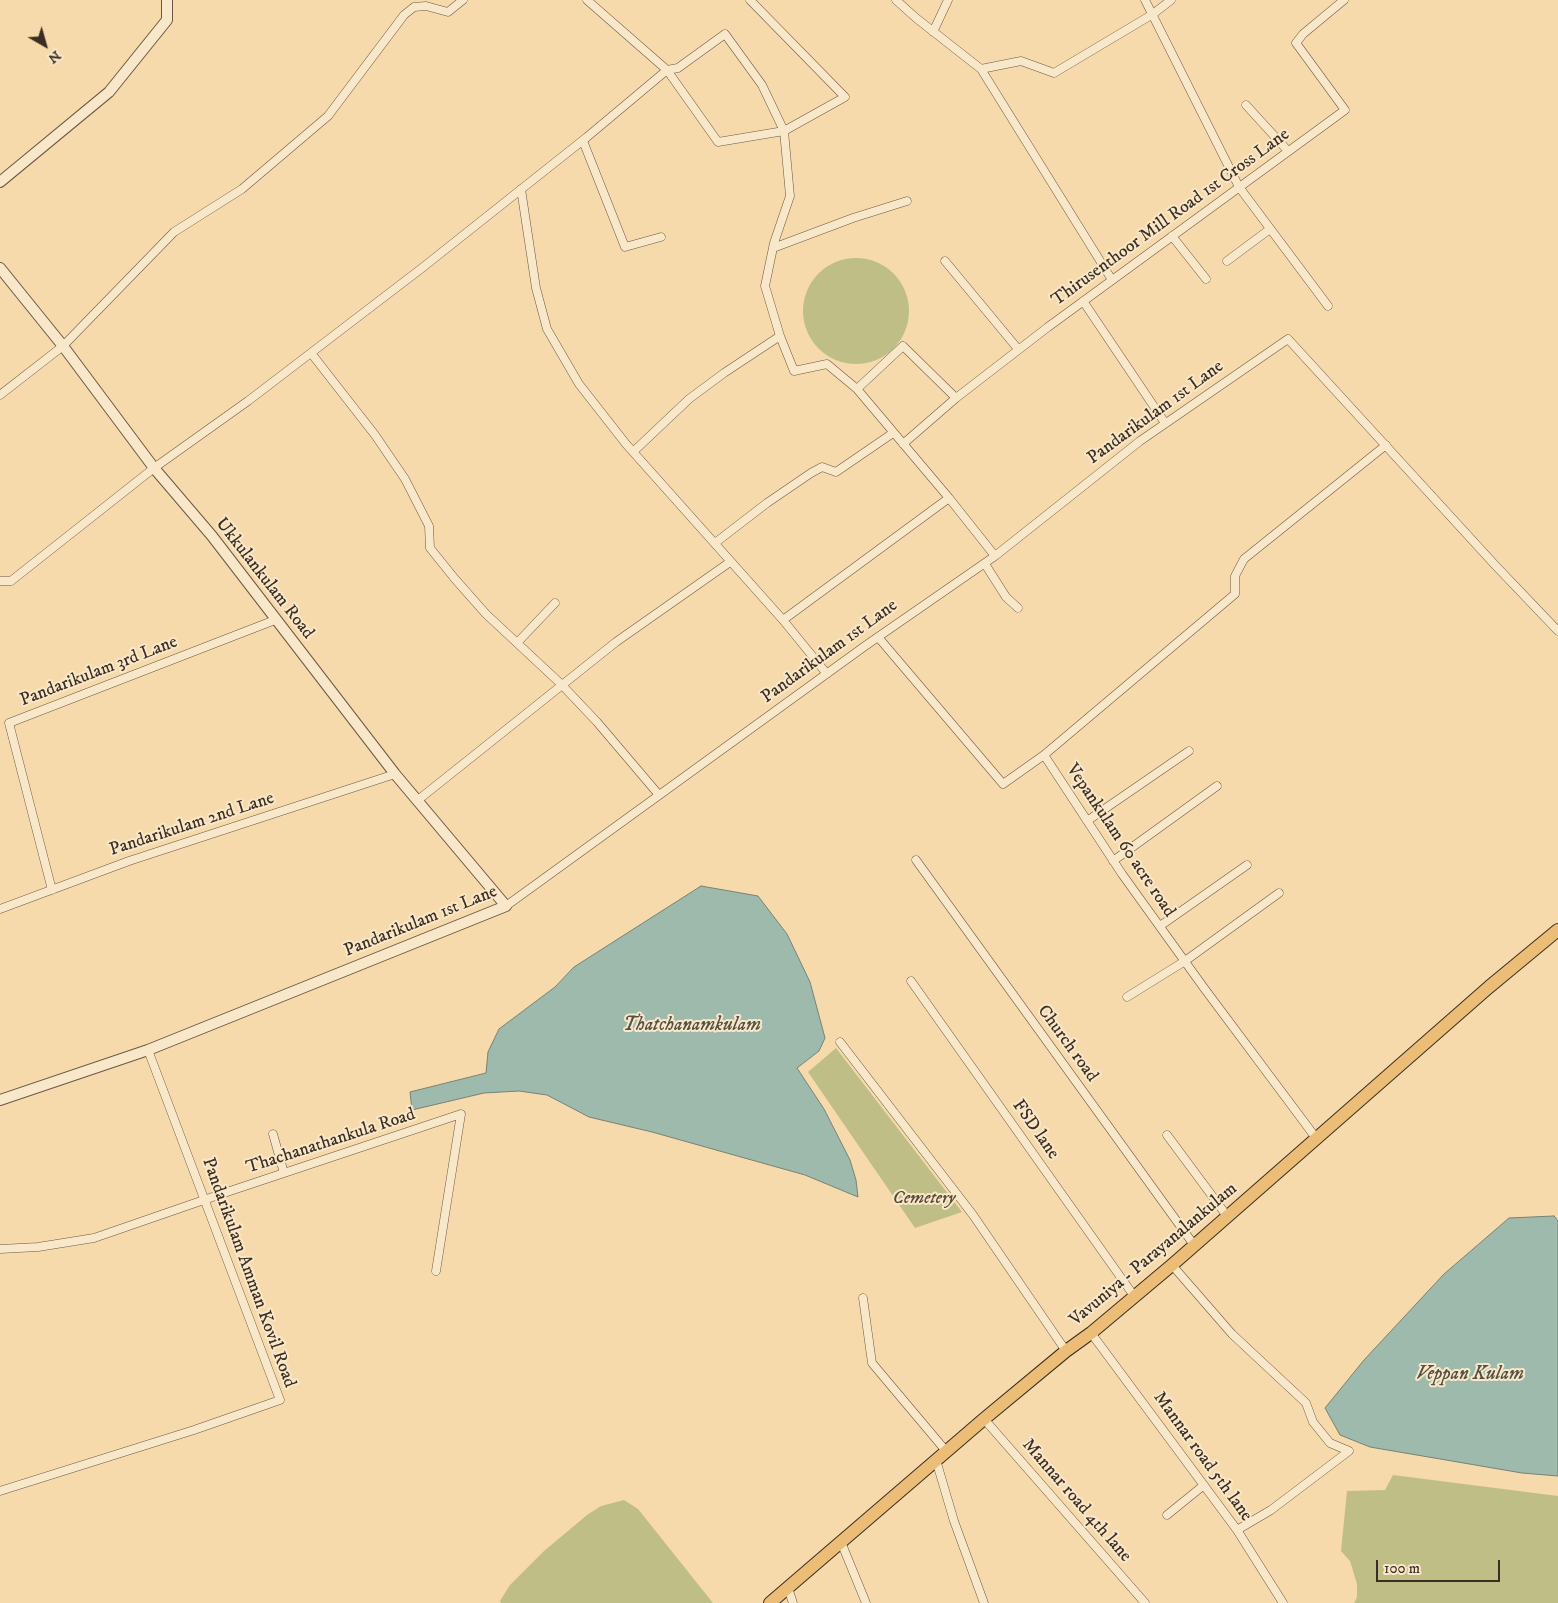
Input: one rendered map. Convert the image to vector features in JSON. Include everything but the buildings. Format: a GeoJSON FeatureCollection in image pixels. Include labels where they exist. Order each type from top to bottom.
{"type":"FeatureCollection","features":[{"type":"Feature","properties":{"kind":"highway","name":"Vavuniya - Parayanalankulam"},"geometry":{"type":"LineString","coordinates":[[770,1603],[984,1418],[1091,1333],[1172,1265],[1489,987],[1558,930]]}},
{"type":"Feature","properties":{"kind":"street"},"geometry":{"type":"LineString","coordinates":[[0,182],[109,92],[167,20],[167,0]]}},
{"type":"Feature","properties":{"kind":"street"},"geometry":{"type":"LineString","coordinates":[[0,395],[63,346],[174,232],[242,189],[328,116],[404,15],[414,7],[426,6],[448,12],[463,0]]}},
{"type":"Feature","properties":{"kind":"street"},"geometry":{"type":"LineString","coordinates":[[587,0],[667,70],[718,142],[784,131],[845,97],[750,0]]}},
{"type":"Feature","properties":{"kind":"street"},"geometry":{"type":"LineString","coordinates":[[896,0],[933,32],[981,69],[1112,280]]}},
{"type":"Feature","properties":{"kind":"street"},"geometry":{"type":"LineString","coordinates":[[933,32],[948,0]]}},
{"type":"Feature","properties":{"kind":"street"},"geometry":{"type":"LineString","coordinates":[[1145,0],[1239,187],[1328,306]]}},
{"type":"Feature","properties":{"kind":"street"},"geometry":{"type":"LineString","coordinates":[[981,69],[1021,61],[1054,73],[1153,14],[1171,0]]}},
{"type":"Feature","properties":{"kind":"street","name":"Thirusenthoor Mill Road 1st Cross Lane"},"geometry":{"type":"LineString","coordinates":[[903,444],[956,398],[1018,349],[1345,110],[1296,42],[1344,0]]}},
{"type":"Feature","properties":{"kind":"street"},"geometry":{"type":"LineString","coordinates":[[0,581],[10,581],[154,468],[248,401],[422,268],[587,137],[667,70],[678,68],[725,34],[762,85],[784,131],[790,196],[773,248],[765,286],[780,336],[794,371],[827,364],[857,389],[950,498],[996,556]]}},
{"type":"Feature","properties":{"kind":"street"},"geometry":{"type":"LineString","coordinates":[[1246,105],[1288,151]]}},
{"type":"Feature","properties":{"kind":"street"},"geometry":{"type":"LineString","coordinates":[[587,137],[583,141],[625,247],[661,237]]}},
{"type":"Feature","properties":{"kind":"street"},"geometry":{"type":"LineString","coordinates":[[521,189],[536,288],[548,329],[579,384],[633,452],[783,620],[827,674]]}},
{"type":"Feature","properties":{"kind":"street"},"geometry":{"type":"LineString","coordinates":[[773,248],[853,218],[907,202]]}},
{"type":"Feature","properties":{"kind":"street"},"geometry":{"type":"LineString","coordinates":[[1227,261],[1270,229]]}},
{"type":"Feature","properties":{"kind":"street"},"geometry":{"type":"LineString","coordinates":[[1172,236],[1206,279]]}},
{"type":"Feature","properties":{"kind":"street"},"geometry":{"type":"LineString","coordinates":[[945,261],[1018,349]]}},
{"type":"Feature","properties":{"kind":"street","name":"Ukkulankulam Road"},"geometry":{"type":"LineString","coordinates":[[0,268],[63,346],[154,468],[212,536],[395,774],[506,906]]}},
{"type":"Feature","properties":{"kind":"street"},"geometry":{"type":"LineString","coordinates":[[1083,301],[1166,423]]}},
{"type":"Feature","properties":{"kind":"street"},"geometry":{"type":"LineString","coordinates":[[633,452],[689,399],[780,336]]}},
{"type":"Feature","properties":{"kind":"street","name":"Pandarikulam 1st Lane"},"geometry":{"type":"LineString","coordinates":[[0,1100],[148,1050],[506,906],[878,637],[985,564],[1166,423],[1288,339],[1558,631]]}},
{"type":"Feature","properties":{"kind":"street"},"geometry":{"type":"LineString","coordinates":[[857,389],[903,346],[956,398]]}},
{"type":"Feature","properties":{"kind":"street"},"geometry":{"type":"LineString","coordinates":[[311,353],[375,435],[406,479],[429,526],[430,548],[486,614],[561,684],[597,722],[659,794]]}},
{"type":"Feature","properties":{"kind":"street"},"geometry":{"type":"LineString","coordinates":[[715,543],[767,503],[811,473],[822,467],[836,472],[893,433]]}},
{"type":"Feature","properties":{"kind":"street"},"geometry":{"type":"LineString","coordinates":[[1044,755],[1235,594],[1235,576],[1244,560],[1386,445]]}},
{"type":"Feature","properties":{"kind":"street"},"geometry":{"type":"LineString","coordinates":[[783,620],[950,498]]}},
{"type":"Feature","properties":{"kind":"street"},"geometry":{"type":"LineString","coordinates":[[418,800],[616,642],[730,562]]}},
{"type":"Feature","properties":{"kind":"street"},"geometry":{"type":"LineString","coordinates":[[985,564],[1006,597],[1018,608]]}},
{"type":"Feature","properties":{"kind":"street"},"geometry":{"type":"LineString","coordinates":[[517,643],[555,603]]}},
{"type":"Feature","properties":{"kind":"street","name":"Pandarikulam 3rd Lane"},"geometry":{"type":"LineString","coordinates":[[52,890],[10,723],[275,620]]}},
{"type":"Feature","properties":{"kind":"street","name":"Vepankulam 60 acre road"},"geometry":{"type":"LineString","coordinates":[[878,637],[1003,784],[1044,755],[1113,861],[1316,1138]]}},
{"type":"Feature","properties":{"kind":"street"},"geometry":{"type":"LineString","coordinates":[[1087,821],[1189,751]]}},
{"type":"Feature","properties":{"kind":"street","name":"Pandarikulam 2nd Lane"},"geometry":{"type":"LineString","coordinates":[[0,909],[129,861],[395,774]]}},
{"type":"Feature","properties":{"kind":"street"},"geometry":{"type":"LineString","coordinates":[[1113,861],[1217,786]]}},
{"type":"Feature","properties":{"kind":"street","name":"Church road"},"geometry":{"type":"LineString","coordinates":[[916,860],[1194,1245]]}},
{"type":"Feature","properties":{"kind":"street"},"geometry":{"type":"LineString","coordinates":[[1160,926],[1247,865]]}},
{"type":"Feature","properties":{"kind":"street"},"geometry":{"type":"LineString","coordinates":[[1127,997],[1185,961],[1279,893]]}},
{"type":"Feature","properties":{"kind":"street","name":"FSD lane"},"geometry":{"type":"LineString","coordinates":[[911,981],[1134,1296]]}},
{"type":"Feature","properties":{"kind":"street"},"geometry":{"type":"LineString","coordinates":[[840,1042],[973,1215],[1066,1351]]}},
{"type":"Feature","properties":{"kind":"street","name":"Pandarikulam Amman Kovil Road"},"geometry":{"type":"LineString","coordinates":[[0,1491],[194,1430],[280,1400],[148,1050]]}},
{"type":"Feature","properties":{"kind":"street","name":"Thachanathankula Road"},"geometry":{"type":"LineString","coordinates":[[0,1249],[38,1247],[94,1238],[461,1114],[436,1271]]}},
{"type":"Feature","properties":{"kind":"street"},"geometry":{"type":"LineString","coordinates":[[273,1134],[284,1173]]}},
{"type":"Feature","properties":{"kind":"street"},"geometry":{"type":"LineString","coordinates":[[1167,1135],[1227,1216]]}},
{"type":"Feature","properties":{"kind":"street"},"geometry":{"type":"LineString","coordinates":[[1172,1265],[1232,1334],[1306,1403],[1313,1422],[1330,1443],[1349,1451],[1271,1510],[1238,1530]]}},
{"type":"Feature","properties":{"kind":"street"},"geometry":{"type":"LineString","coordinates":[[863,1298],[872,1364],[941,1455],[954,1520],[984,1603]]}},
{"type":"Feature","properties":{"kind":"street","name":"Mannar road 5th lane"},"geometry":{"type":"LineString","coordinates":[[1091,1333],[1238,1530],[1283,1603]]}},
{"type":"Feature","properties":{"kind":"street","name":"Mannar road 4th lane"},"geometry":{"type":"LineString","coordinates":[[984,1418],[1145,1603]]}},
{"type":"Feature","properties":{"kind":"street"},"geometry":{"type":"LineString","coordinates":[[1167,1515],[1204,1485]]}},
{"type":"Feature","properties":{"kind":"street"},"geometry":{"type":"LineString","coordinates":[[841,1542],[866,1603]]}},
{"type":"Feature","properties":{"kind":"street"},"geometry":{"type":"LineString","coordinates":[[788,1588],[793,1603]]}},
{"type":"Feature","properties":{"kind":"green space"},"geometry":{"type":"Polygon","coordinates":[[[856,258],[876,262],[893,274],[905,291],[909,311],[905,331],[893,348],[876,360],[856,364],[836,360],[819,348],[807,331],[803,311],[807,291],[819,274],[836,262],[856,258]]]}},
{"type":"Feature","properties":{"kind":"green space","name":"Cemetery"},"geometry":{"type":"Polygon","coordinates":[[[836,1048],[962,1212],[915,1228],[808,1072],[836,1048]]]}},
{"type":"Feature","properties":{"kind":"green space"},"geometry":{"type":"Polygon","coordinates":[[[1393,1475],[1558,1496],[1558,1603],[1354,1603],[1357,1597],[1357,1584],[1350,1561],[1341,1551],[1347,1491],[1385,1490],[1393,1475]]]}},
{"type":"Feature","properties":{"kind":"green space"},"geometry":{"type":"Polygon","coordinates":[[[624,1500],[638,1509],[713,1603],[501,1603],[500,1601],[510,1585],[544,1551],[587,1515],[601,1506],[624,1500]]]}},
{"type":"Feature","properties":{"kind":"water","name":"Thatchanamkulam"},"geometry":{"type":"Polygon","coordinates":[[[701,886],[758,896],[787,934],[810,982],[825,1038],[819,1051],[797,1068],[824,1109],[850,1160],[856,1180],[858,1197],[805,1175],[652,1132],[589,1117],[547,1095],[519,1091],[484,1093],[412,1110],[410,1092],[486,1073],[488,1052],[499,1029],[555,987],[574,967],[701,886]]]}},
{"type":"Feature","properties":{"kind":"water","name":"Veppan Kulam"},"geometry":{"type":"Polygon","coordinates":[[[1554,1216],[1558,1221],[1558,1476],[1522,1473],[1370,1447],[1340,1435],[1325,1408],[1364,1360],[1444,1274],[1509,1218],[1554,1216]]]}}]}
